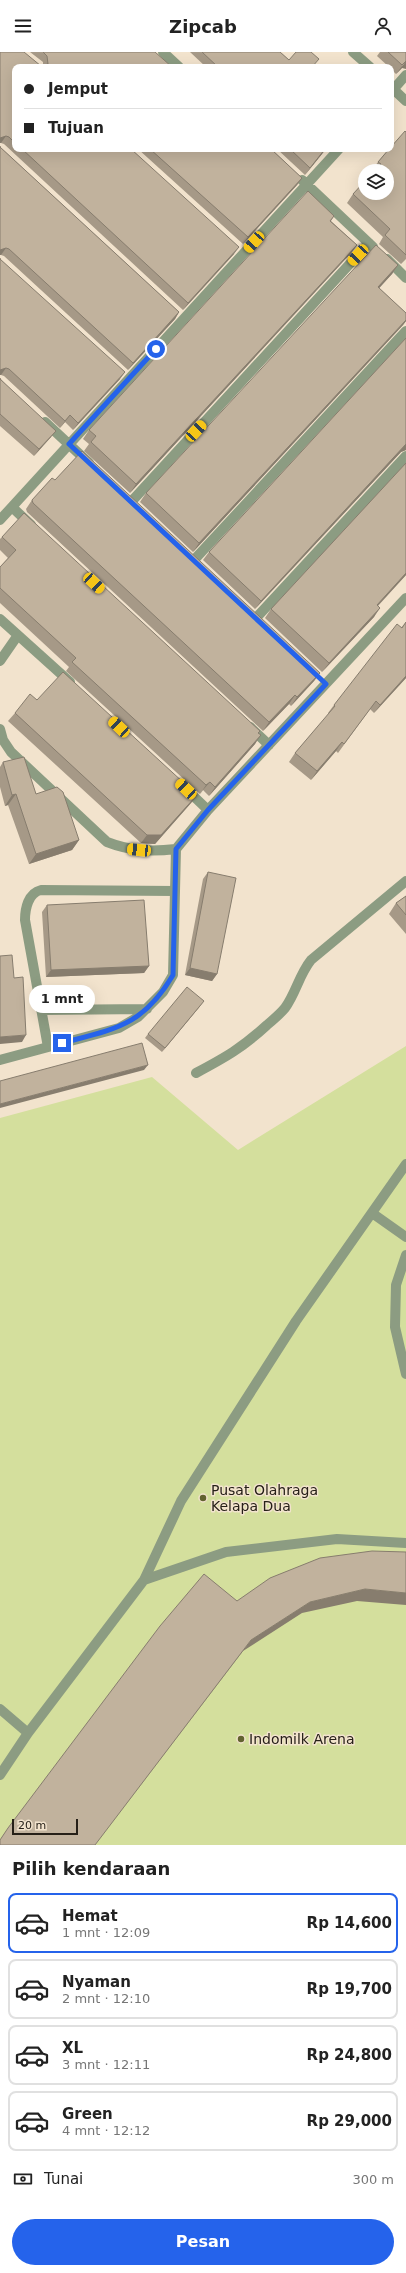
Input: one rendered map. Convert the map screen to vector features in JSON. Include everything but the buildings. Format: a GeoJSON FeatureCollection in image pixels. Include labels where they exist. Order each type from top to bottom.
{"type":"FeatureCollection","features":[{"type":"Feature","properties":{"kind":"street"},"geometry":{"type":"LineString","coordinates":[[163,52],[176,64]]}},
{"type":"Feature","properties":{"kind":"street"},"geometry":{"type":"LineString","coordinates":[[353,52],[367,64]]}},
{"type":"Feature","properties":{"kind":"street"},"geometry":{"type":"LineString","coordinates":[[394,87],[406,75]]}},
{"type":"Feature","properties":{"kind":"street"},"geometry":{"type":"LineString","coordinates":[[394,91],[406,101]]}},
{"type":"Feature","properties":{"kind":"street"},"geometry":{"type":"LineString","coordinates":[[0,520],[69,444],[126,376],[241,251],[336,152]]}},
{"type":"Feature","properties":{"kind":"street"},"geometry":{"type":"LineString","coordinates":[[296,174],[406,278]]}},
{"type":"Feature","properties":{"kind":"street"},"geometry":{"type":"LineString","coordinates":[[131,502],[369,243]]}},
{"type":"Feature","properties":{"kind":"street"},"geometry":{"type":"LineString","coordinates":[[194,560],[406,331]]}},
{"type":"Feature","properties":{"kind":"street"},"geometry":{"type":"LineString","coordinates":[[35,412],[97,470]]}},
{"type":"Feature","properties":{"kind":"street"},"geometry":{"type":"LineString","coordinates":[[256,618],[406,456]]}},
{"type":"Feature","properties":{"kind":"street"},"geometry":{"type":"LineString","coordinates":[[12,507],[41,534]]}},
{"type":"Feature","properties":{"kind":"street"},"geometry":{"type":"LineString","coordinates":[[0,1060],[119,1028],[138,1017],[163,992],[173,975],[176,849],[208,810],[269,745],[323,681],[406,598]]}},
{"type":"Feature","properties":{"kind":"street"},"geometry":{"type":"LineString","coordinates":[[0,619],[76,688]]}},
{"type":"Feature","properties":{"kind":"street"},"geometry":{"type":"LineString","coordinates":[[0,661],[18,635]]}},
{"type":"Feature","properties":{"kind":"street"},"geometry":{"type":"LineString","coordinates":[[240,718],[269,745]]}},
{"type":"Feature","properties":{"kind":"street"},"geometry":{"type":"LineString","coordinates":[[0,729],[3,740],[11,752],[106,842],[126,849],[146,851],[176,849]]}},
{"type":"Feature","properties":{"kind":"street"},"geometry":{"type":"LineString","coordinates":[[180,783],[208,810]]}},
{"type":"Feature","properties":{"kind":"street"},"geometry":{"type":"LineString","coordinates":[[196,1073],[235,1052],[250,1041],[284,1009],[293,995],[303,970],[311,960],[406,881]]}},
{"type":"Feature","properties":{"kind":"street"},"geometry":{"type":"LineString","coordinates":[[48,1047],[25,920],[25,907],[36,891],[175,891]]}},
{"type":"Feature","properties":{"kind":"street"},"geometry":{"type":"LineString","coordinates":[[41,1010],[147,1009]]}},
{"type":"Feature","properties":{"kind":"street"},"geometry":{"type":"LineString","coordinates":[[0,1775],[28,1733],[144,1580],[181,1501],[296,1321],[406,1164]]}},
{"type":"Feature","properties":{"kind":"street"},"geometry":{"type":"LineString","coordinates":[[372,1213],[406,1237]]}},
{"type":"Feature","properties":{"kind":"street"},"geometry":{"type":"LineString","coordinates":[[406,1254],[396,1285],[395,1327],[406,1374]]}},
{"type":"Feature","properties":{"kind":"street"},"geometry":{"type":"LineString","coordinates":[[144,1580],[226,1552],[337,1539],[406,1543]]}},
{"type":"Feature","properties":{"kind":"street"},"geometry":{"type":"LineString","coordinates":[[0,1709],[28,1733]]}},
{"type":"Feature","properties":{"kind":"green space","name":"Pusat Olahraga Kelapa Dua"},"geometry":{"type":"Polygon","coordinates":[[[406,1046],[406,1845],[0,1845],[0,1118],[152,1077],[238,1150],[406,1046]]]}},
{"type":"Feature","properties":{"kind":"place","name":"Pusat Olahraga Kelapa Dua"},"geometry":{"type":"Point","coordinates":[203,1498]}},
{"type":"Feature","properties":{"kind":"place","name":"Indomilk Arena"},"geometry":{"type":"Point","coordinates":[241,1739]}},
{"type":"Feature","properties":{"kind":"route"},"geometry":{"type":"LineString","coordinates":[[62,1043],[119,1028],[138,1017],[163,992],[173,975],[176,849],[208,810],[326,684],[69,444],[156,349]]}}]}
